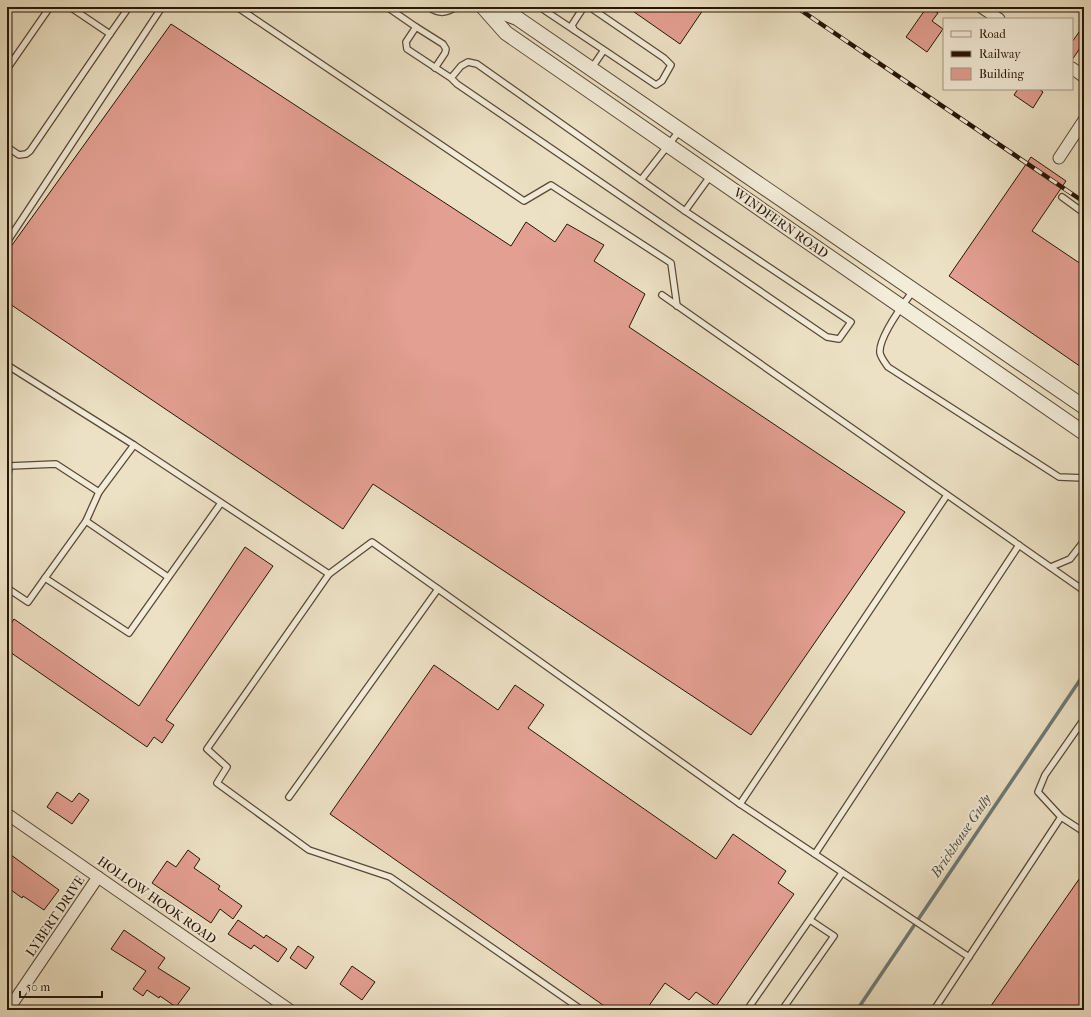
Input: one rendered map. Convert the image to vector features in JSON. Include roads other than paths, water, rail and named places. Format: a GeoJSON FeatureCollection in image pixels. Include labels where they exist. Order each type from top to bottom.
{"type":"FeatureCollection","features":[{"type":"Feature","properties":{"kind":"street","name":"WINDFERN ROAD"},"geometry":{"type":"LineString","coordinates":[[483,7],[506,33],[1084,433]]}},
{"type":"Feature","properties":{"kind":"street","name":"WINDFERN ROAD"},"geometry":{"type":"LineString","coordinates":[[488,7],[517,18],[1084,407]]}},
{"type":"Feature","properties":{"kind":"street"},"geometry":{"type":"LineString","coordinates":[[981,7],[998,18]]}},
{"type":"Feature","properties":{"kind":"street"},"geometry":{"type":"LineString","coordinates":[[1073,69],[1084,77]]}},
{"type":"Feature","properties":{"kind":"street"},"geometry":{"type":"LineString","coordinates":[[1059,158],[1084,120]]}},
{"type":"Feature","properties":{"kind":"street","name":"HOLLOW HOOK ROAD"},"geometry":{"type":"LineString","coordinates":[[7,814],[290,1010]]}},
{"type":"Feature","properties":{"kind":"street","name":"LYBERT DRIVE"},"geometry":{"type":"LineString","coordinates":[[8,1010],[98,877]]}},
{"type":"Feature","properties":{"kind":"lane"},"geometry":{"type":"LineString","coordinates":[[7,69],[50,7]]}},
{"type":"Feature","properties":{"kind":"lane"},"geometry":{"type":"LineString","coordinates":[[70,7],[110,34]]}},
{"type":"Feature","properties":{"kind":"lane"},"geometry":{"type":"LineString","coordinates":[[7,147],[19,155],[26,154],[30,151],[129,7]]}},
{"type":"Feature","properties":{"kind":"lane"},"geometry":{"type":"LineString","coordinates":[[8,240],[162,7]]}},
{"type":"Feature","properties":{"kind":"lane"},"geometry":{"type":"LineString","coordinates":[[238,7],[524,201],[551,185],[671,262],[677,306]]}},
{"type":"Feature","properties":{"kind":"lane"},"geometry":{"type":"LineString","coordinates":[[387,7],[443,44],[446,49],[445,53],[435,68]]}},
{"type":"Feature","properties":{"kind":"lane"},"geometry":{"type":"LineString","coordinates":[[428,7],[436,12],[448,12],[456,7]]}},
{"type":"Feature","properties":{"kind":"lane"},"geometry":{"type":"LineString","coordinates":[[544,7],[544,10],[574,30],[604,50],[656,84],[662,81],[671,65],[664,58],[591,8],[583,8],[572,25],[574,30]]}},
{"type":"Feature","properties":{"kind":"lane"},"geometry":{"type":"LineString","coordinates":[[416,27],[406,42],[407,49],[827,337],[839,339],[851,322],[685,211],[477,64],[468,62],[461,66],[451,78]]}},
{"type":"Feature","properties":{"kind":"lane"},"geometry":{"type":"LineString","coordinates":[[591,69],[604,50]]}},
{"type":"Feature","properties":{"kind":"lane"},"geometry":{"type":"LineString","coordinates":[[641,180],[680,130]]}},
{"type":"Feature","properties":{"kind":"lane"},"geometry":{"type":"LineString","coordinates":[[685,211],[711,175]]}},
{"type":"Feature","properties":{"kind":"lane"},"geometry":{"type":"LineString","coordinates":[[1062,197],[1084,213]]}},
{"type":"Feature","properties":{"kind":"lane"},"geometry":{"type":"LineString","coordinates":[[914,290],[901,306],[884,337],[880,354],[888,367],[1059,477],[1084,478]]}},
{"type":"Feature","properties":{"kind":"lane"},"geometry":{"type":"LineString","coordinates":[[662,295],[1083,590],[1084,588]]}},
{"type":"Feature","properties":{"kind":"lane"},"geometry":{"type":"LineString","coordinates":[[7,365],[134,445],[329,574]]}},
{"type":"Feature","properties":{"kind":"lane"},"geometry":{"type":"LineString","coordinates":[[7,588],[28,602],[86,521],[99,492],[134,445]]}},
{"type":"Feature","properties":{"kind":"lane"},"geometry":{"type":"LineString","coordinates":[[7,483],[8,466],[56,464],[99,492]]}},
{"type":"Feature","properties":{"kind":"lane"},"geometry":{"type":"LineString","coordinates":[[740,804],[947,495]]}},
{"type":"Feature","properties":{"kind":"lane"},"geometry":{"type":"LineString","coordinates":[[45,578],[129,633],[221,503]]}},
{"type":"Feature","properties":{"kind":"lane"},"geometry":{"type":"LineString","coordinates":[[86,521],[168,577]]}},
{"type":"Feature","properties":{"kind":"lane"},"geometry":{"type":"LineString","coordinates":[[1051,567],[1070,559],[1084,541]]}},
{"type":"Feature","properties":{"kind":"lane"},"geometry":{"type":"LineString","coordinates":[[582,1010],[390,877],[309,850],[217,783],[227,767],[207,749],[329,574],[372,542],[740,804],[969,957]]}},
{"type":"Feature","properties":{"kind":"lane"},"geometry":{"type":"LineString","coordinates":[[815,854],[1019,545]]}},
{"type":"Feature","properties":{"kind":"lane"},"geometry":{"type":"LineString","coordinates":[[289,797],[438,590]]}},
{"type":"Feature","properties":{"kind":"lane"},"geometry":{"type":"LineString","coordinates":[[1084,718],[1044,775],[1038,792],[1061,817],[1084,832]]}},
{"type":"Feature","properties":{"kind":"lane"},"geometry":{"type":"LineString","coordinates":[[934,1010],[1061,817]]}},
{"type":"Feature","properties":{"kind":"lane"},"geometry":{"type":"LineString","coordinates":[[747,1010],[842,872]]}},
{"type":"Feature","properties":{"kind":"lane"},"geometry":{"type":"LineString","coordinates":[[782,1010],[834,936],[810,920]]}},
{"type":"Feature","properties":{"kind":"waterway","name":"Brickhouse Gully"},"geometry":{"type":"LineString","coordinates":[[857,1010],[1084,674]]}},
{"type":"Feature","properties":{"kind":"railway"},"geometry":{"type":"LineString","coordinates":[[796,7],[1084,202]]}}]}
